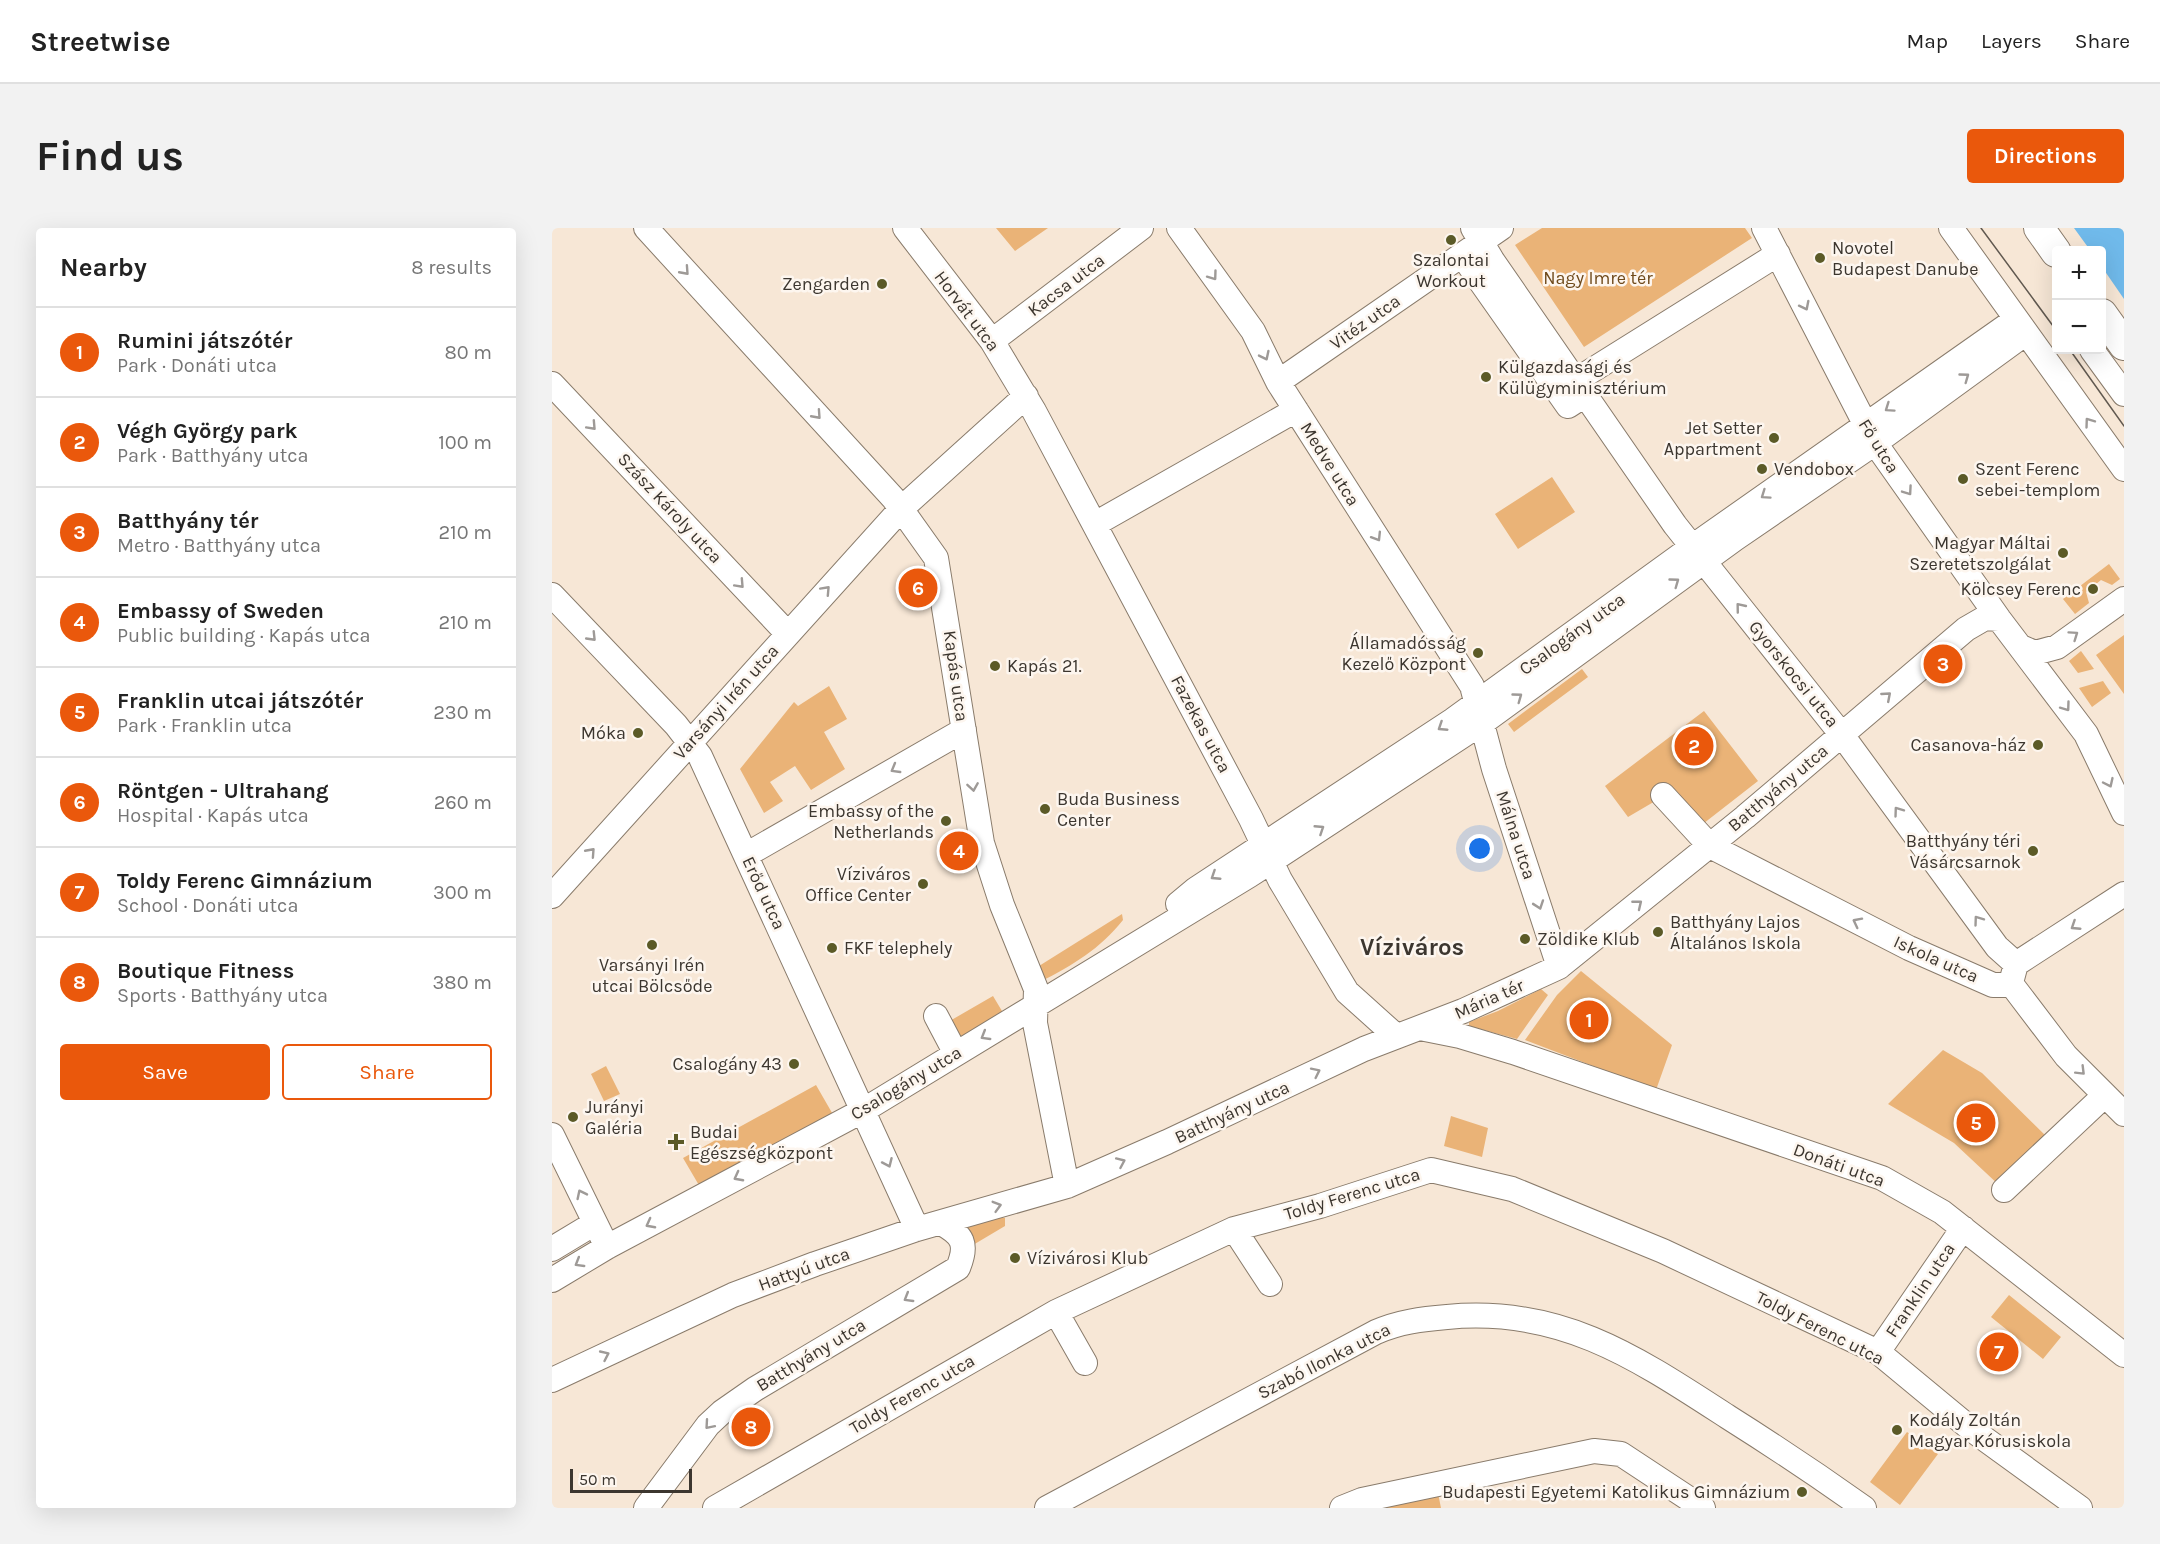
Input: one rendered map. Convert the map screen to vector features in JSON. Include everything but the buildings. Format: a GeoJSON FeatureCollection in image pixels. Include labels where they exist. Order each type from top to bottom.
{"type":"FeatureCollection","features":[{"type":"Feature","properties":{"kind":"main road"},"geometry":{"type":"LineString","coordinates":[[2039,228],[2052,246]]}},
{"type":"Feature","properties":{"kind":"main road"},"geometry":{"type":"LineString","coordinates":[[2106,320],[2124,345]]}},
{"type":"Feature","properties":{"kind":"street","name":"Kapás utca"},"geometry":{"type":"LineString","coordinates":[[646,228],[897,504],[940,566],[982,843],[1036,998],[1035,1023],[1067,1186]]}},
{"type":"Feature","properties":{"kind":"street","name":"Horvát utca"},"geometry":{"type":"LineString","coordinates":[[905,228],[992,341],[1026,396]]}},
{"type":"Feature","properties":{"kind":"street","name":"Kacsa utca"},"geometry":{"type":"LineString","coordinates":[[992,341],[1141,228]]}},
{"type":"Feature","properties":{"kind":"street","name":"Medve utca"},"geometry":{"type":"LineString","coordinates":[[1179,228],[1253,331],[1278,382],[1472,686],[1479,713]]}},
{"type":"Feature","properties":{"kind":"street","name":"Fő utca"},"geometry":{"type":"LineString","coordinates":[[1764,228],[1870,434],[1999,619],[2086,734],[2124,813]]}},
{"type":"Feature","properties":{"kind":"street"},"geometry":{"type":"LineString","coordinates":[[1951,228],[2124,469]]}},
{"type":"Feature","properties":{"kind":"street"},"geometry":{"type":"LineString","coordinates":[[1485,232],[1492,260],[1572,398]]}},
{"type":"Feature","properties":{"kind":"street","name":"Vitéz utca"},"geometry":{"type":"LineString","coordinates":[[1278,382],[1462,255],[1485,232]]}},
{"type":"Feature","properties":{"kind":"street"},"geometry":{"type":"LineString","coordinates":[[1572,398],[1778,254]]}},
{"type":"Feature","properties":{"kind":"street"},"geometry":{"type":"LineString","coordinates":[[1462,255],[1572,398]]}},
{"type":"Feature","properties":{"kind":"street","name":"Csalogány utca"},"geometry":{"type":"LineString","coordinates":[[552,1280],[607,1247],[864,1110],[956,1054],[1036,998],[1131,949],[1146,930],[1197,889],[1268,852],[1479,713],[1698,554],[2020,327]]}},
{"type":"Feature","properties":{"kind":"street"},"geometry":{"type":"LineString","coordinates":[[2095,354],[2124,394]]}},
{"type":"Feature","properties":{"kind":"street","name":"Szász Károly utca"},"geometry":{"type":"LineString","coordinates":[[552,384],[787,633]]}},
{"type":"Feature","properties":{"kind":"street"},"geometry":{"type":"LineString","coordinates":[[897,504],[1026,396]]}},
{"type":"Feature","properties":{"kind":"street","name":"Fazekas utca"},"geometry":{"type":"LineString","coordinates":[[1026,396],[1268,852],[1347,992],[1407,1032]]}},
{"type":"Feature","properties":{"kind":"street","name":"Gyorskocsi utca"},"geometry":{"type":"LineString","coordinates":[[1572,398],[1842,735],[1997,947],[2014,975]]}},
{"type":"Feature","properties":{"kind":"street"},"geometry":{"type":"LineString","coordinates":[[1095,524],[1296,410]]}},
{"type":"Feature","properties":{"kind":"street","name":"Varsányi Irén utca"},"geometry":{"type":"LineString","coordinates":[[552,896],[688,740],[787,633],[897,504]]}},
{"type":"Feature","properties":{"kind":"street","name":"Erőd utca"},"geometry":{"type":"LineString","coordinates":[[552,595],[688,740],[700,756],[917,1229]]}},
{"type":"Feature","properties":{"kind":"street"},"geometry":{"type":"LineString","coordinates":[[2021,647],[2035,652],[2048,651],[2124,599]]}},
{"type":"Feature","properties":{"kind":"street","name":"Batthyány utca"},"geometry":{"type":"LineString","coordinates":[[1559,967],[1710,846],[1966,629],[1985,618],[1999,619]]}},
{"type":"Feature","properties":{"kind":"street","name":"Málna utca"},"geometry":{"type":"LineString","coordinates":[[1479,713],[1494,770],[1559,967]]}},
{"type":"Feature","properties":{"kind":"street"},"geometry":{"type":"LineString","coordinates":[[746,855],[964,730]]}},
{"type":"Feature","properties":{"kind":"street"},"geometry":{"type":"LineString","coordinates":[[1663,795],[1710,846]]}},
{"type":"Feature","properties":{"kind":"street","name":"Iskola utca"},"geometry":{"type":"LineString","coordinates":[[1710,846],[1909,948],[1993,985],[2014,975]]}},
{"type":"Feature","properties":{"kind":"street"},"geometry":{"type":"LineString","coordinates":[[2124,894],[2014,975],[2043,1027],[2066,1056],[2124,1114]]}},
{"type":"Feature","properties":{"kind":"street","name":"Mária tér"},"geometry":{"type":"LineString","coordinates":[[1407,1032],[1463,1011],[1559,967]]}},
{"type":"Feature","properties":{"kind":"street"},"geometry":{"type":"LineString","coordinates":[[936,1016],[956,1054]]}},
{"type":"Feature","properties":{"kind":"street","name":"Batthyány utca"},"geometry":{"type":"LineString","coordinates":[[1067,1186],[1407,1032]]}},
{"type":"Feature","properties":{"kind":"street","name":"Mária tér"},"geometry":{"type":"LineString","coordinates":[[1407,1032],[1460,1036],[1513,1052]]}},
{"type":"Feature","properties":{"kind":"street","name":"Donáti utca"},"geometry":{"type":"LineString","coordinates":[[1513,1052],[1882,1178],[1942,1212],[2124,1355]]}},
{"type":"Feature","properties":{"kind":"street"},"geometry":{"type":"LineString","coordinates":[[2004,1190],[2105,1095]]}},
{"type":"Feature","properties":{"kind":"street"},"geometry":{"type":"LineString","coordinates":[[552,1135],[607,1247]]}},
{"type":"Feature","properties":{"kind":"street","name":"Toldy Ferenc utca"},"geometry":{"type":"LineString","coordinates":[[715,1508],[1056,1312],[1234,1229],[1320,1206],[1431,1170],[1512,1189],[1663,1251],[1878,1352],[1971,1429],[2080,1508]]}},
{"type":"Feature","properties":{"kind":"street","name":"Hattyú utca"},"geometry":{"type":"LineString","coordinates":[[552,1380],[733,1295],[917,1229],[1067,1186]]}},
{"type":"Feature","properties":{"kind":"street"},"geometry":{"type":"LineString","coordinates":[[552,1249],[596,1223]]}},
{"type":"Feature","properties":{"kind":"street","name":"Batthyány utca"},"geometry":{"type":"LineString","coordinates":[[646,1508],[708,1425],[722,1412],[754,1389],[958,1268],[964,1254],[963,1242],[955,1231],[941,1223]]}},
{"type":"Feature","properties":{"kind":"street","name":"Franklin utca"},"geometry":{"type":"LineString","coordinates":[[1878,1352],[1963,1228]]}},
{"type":"Feature","properties":{"kind":"street"},"geometry":{"type":"LineString","coordinates":[[1234,1229],[1270,1284]]}},
{"type":"Feature","properties":{"kind":"street"},"geometry":{"type":"LineString","coordinates":[[1056,1312],[1085,1363]]}},
{"type":"Feature","properties":{"kind":"street","name":"Szabó Ilonka utca"},"geometry":{"type":"LineString","coordinates":[[1047,1508],[1376,1332],[1409,1321],[1484,1315],[1552,1324],[1612,1346],[1704,1401],[1864,1508]]}},
{"type":"Feature","properties":{"kind":"street"},"geometry":{"type":"LineString","coordinates":[[1342,1508],[1362,1500],[1594,1451],[1621,1454],[1703,1508]]}},
{"type":"Feature","properties":{"kind":"green space"},"geometry":{"type":"Polygon","coordinates":[[[996,228],[1048,228],[1015,251],[996,228]]]}},
{"type":"Feature","properties":{"kind":"green space","name":"Nagy Imre tér"},"geometry":{"type":"Polygon","coordinates":[[[1542,228],[1745,228],[1752,238],[1584,347],[1515,245],[1542,228]]]}},
{"type":"Feature","properties":{"kind":"green space"},"geometry":{"type":"Polygon","coordinates":[[[1552,477],[1575,512],[1518,549],[1495,514],[1552,477]]]}},
{"type":"Feature","properties":{"kind":"green space"},"geometry":{"type":"Polygon","coordinates":[[[2109,564],[2120,579],[2112,585],[2101,580],[2086,592],[2089,603],[2075,614],[2063,599],[2109,564]]]}},
{"type":"Feature","properties":{"kind":"green space"},"geometry":{"type":"Polygon","coordinates":[[[2124,635],[2124,694],[2096,655],[2124,635]]]}},
{"type":"Feature","properties":{"kind":"green space"},"geometry":{"type":"Polygon","coordinates":[[[2081,651],[2094,669],[2078,673],[2069,661],[2081,651]]]}},
{"type":"Feature","properties":{"kind":"green space"},"geometry":{"type":"Polygon","coordinates":[[[1582,669],[1588,677],[1514,732],[1508,724],[1582,669]]]}},
{"type":"Feature","properties":{"kind":"green space"},"geometry":{"type":"Polygon","coordinates":[[[2103,681],[2111,693],[2092,707],[2079,688],[2103,681]]]}},
{"type":"Feature","properties":{"kind":"green space"},"geometry":{"type":"Polygon","coordinates":[[[829,686],[847,719],[824,732],[845,769],[811,790],[795,766],[770,782],[783,801],[764,813],[740,769],[794,702],[798,706],[829,686]]]}},
{"type":"Feature","properties":{"kind":"green space"},"geometry":{"type":"Polygon","coordinates":[[[1704,711],[1758,781],[1699,827],[1657,800],[1628,817],[1605,786],[1704,711]]]}},
{"type":"Feature","properties":{"kind":"green space"},"geometry":{"type":"Polygon","coordinates":[[[1122,914],[1123,920],[1105,940],[1075,963],[1040,982],[1039,966],[1122,914]]]}},
{"type":"Feature","properties":{"kind":"green space"},"geometry":{"type":"Polygon","coordinates":[[[1581,971],[1672,1045],[1656,1090],[1525,1040],[1557,995],[1581,971]]]}},
{"type":"Feature","properties":{"kind":"green space"},"geometry":{"type":"Polygon","coordinates":[[[1541,989],[1548,995],[1517,1039],[1469,1026],[1469,1022],[1498,1011],[1541,989]]]}},
{"type":"Feature","properties":{"kind":"green space"},"geometry":{"type":"Polygon","coordinates":[[[993,996],[1002,1011],[1002,1016],[960,1040],[948,1022],[993,996]]]}},
{"type":"Feature","properties":{"kind":"green space"},"geometry":{"type":"Polygon","coordinates":[[[1943,1050],[1982,1073],[2051,1141],[2001,1187],[1954,1143],[1888,1104],[1943,1050]]]}},
{"type":"Feature","properties":{"kind":"green space"},"geometry":{"type":"Polygon","coordinates":[[[606,1066],[620,1094],[604,1101],[591,1074],[606,1066]]]}},
{"type":"Feature","properties":{"kind":"green space"},"geometry":{"type":"Polygon","coordinates":[[[816,1085],[835,1118],[700,1187],[683,1158],[816,1085]]]}},
{"type":"Feature","properties":{"kind":"green space"},"geometry":{"type":"Polygon","coordinates":[[[1451,1116],[1488,1128],[1482,1157],[1444,1146],[1451,1116]]]}},
{"type":"Feature","properties":{"kind":"green space"},"geometry":{"type":"Polygon","coordinates":[[[1000,1217],[1005,1218],[1005,1226],[973,1245],[964,1228],[1000,1217]]]}},
{"type":"Feature","properties":{"kind":"green space"},"geometry":{"type":"Polygon","coordinates":[[[2009,1295],[2061,1337],[2043,1359],[1991,1317],[2009,1295]]]}},
{"type":"Feature","properties":{"kind":"green space"},"geometry":{"type":"Polygon","coordinates":[[[1907,1432],[1938,1454],[1900,1505],[1870,1482],[1907,1432]]]}},
{"type":"Feature","properties":{"kind":"green space"},"geometry":{"type":"Polygon","coordinates":[[[1438,1493],[1441,1508],[1363,1508],[1438,1493]]]}},
{"type":"Feature","properties":{"kind":"water"},"geometry":{"type":"Polygon","coordinates":[[[2074,228],[2124,228],[2124,299],[2106,273],[2106,246],[2087,246],[2074,228]]]}},
{"type":"Feature","properties":{"kind":"tram line"},"geometry":{"type":"LineString","coordinates":[[1981,228],[2052,325]]}},
{"type":"Feature","properties":{"kind":"tram line"},"geometry":{"type":"LineString","coordinates":[[2073,354],[2124,426]]}},
{"type":"Feature","properties":{"kind":"place","name":"Szalontai Workout"},"geometry":{"type":"Point","coordinates":[1451,240]}},
{"type":"Feature","properties":{"kind":"place","name":"Novotel Budapest Danube"},"geometry":{"type":"Point","coordinates":[1820,258]}},
{"type":"Feature","properties":{"kind":"place","name":"Zengarden"},"geometry":{"type":"Point","coordinates":[882,284]}},
{"type":"Feature","properties":{"kind":"place","name":"Külgazdasági és Külügyminisztérium"},"geometry":{"type":"Point","coordinates":[1486,377]}},
{"type":"Feature","properties":{"kind":"place","name":"Jet Setter Appartment"},"geometry":{"type":"Point","coordinates":[1774,438]}},
{"type":"Feature","properties":{"kind":"place","name":"Vendobox"},"geometry":{"type":"Point","coordinates":[1762,469]}},
{"type":"Feature","properties":{"kind":"place","name":"Szent Ferenc sebei-templom"},"geometry":{"type":"Point","coordinates":[1963,479]}},
{"type":"Feature","properties":{"kind":"place","name":"Magyar Máltai Szeretetszolgálat"},"geometry":{"type":"Point","coordinates":[2063,553]}},
{"type":"Feature","properties":{"kind":"place","name":"Röntgen - Ultrahang"},"geometry":{"type":"Point","coordinates":[918,588]}},
{"type":"Feature","properties":{"kind":"place","name":"Kölcsey Ferenc"},"geometry":{"type":"Point","coordinates":[2093,589]}},
{"type":"Feature","properties":{"kind":"place","name":"Államadósság Kezelő Központ"},"geometry":{"type":"Point","coordinates":[1478,653]}},
{"type":"Feature","properties":{"kind":"place","name":"Batthyány tér"},"geometry":{"type":"Point","coordinates":[1943,664]}},
{"type":"Feature","properties":{"kind":"place","name":"Kapás 21."},"geometry":{"type":"Point","coordinates":[995,666]}},
{"type":"Feature","properties":{"kind":"place","name":"Móka"},"geometry":{"type":"Point","coordinates":[638,733]}},
{"type":"Feature","properties":{"kind":"place","name":"Casanova-ház"},"geometry":{"type":"Point","coordinates":[2038,745]}},
{"type":"Feature","properties":{"kind":"place","name":"Végh György park"},"geometry":{"type":"Point","coordinates":[1694,746]}},
{"type":"Feature","properties":{"kind":"place","name":"Buda Business Center"},"geometry":{"type":"Point","coordinates":[1045,809]}},
{"type":"Feature","properties":{"kind":"place","name":"Embassy of the Netherlands"},"geometry":{"type":"Point","coordinates":[946,821]}},
{"type":"Feature","properties":{"kind":"place","name":"Embassy of Sweden"},"geometry":{"type":"Point","coordinates":[959,851]}},
{"type":"Feature","properties":{"kind":"place","name":"Batthyány téri Vásárcsarnok"},"geometry":{"type":"Point","coordinates":[2033,851]}},
{"type":"Feature","properties":{"kind":"place","name":"Víziváros Office Center"},"geometry":{"type":"Point","coordinates":[923,884]}},
{"type":"Feature","properties":{"kind":"place","name":"Batthyány Lajos Általános Iskola"},"geometry":{"type":"Point","coordinates":[1658,932]}},
{"type":"Feature","properties":{"kind":"place","name":"Zöldike Klub"},"geometry":{"type":"Point","coordinates":[1525,939]}},
{"type":"Feature","properties":{"kind":"place","name":"Varsányi Irén utcai Bölcsőde"},"geometry":{"type":"Point","coordinates":[652,945]}},
{"type":"Feature","properties":{"kind":"place","name":"FKF telephely"},"geometry":{"type":"Point","coordinates":[832,948]}},
{"type":"Feature","properties":{"kind":"place","name":"Rumini játszótér"},"geometry":{"type":"Point","coordinates":[1589,1020]}},
{"type":"Feature","properties":{"kind":"place","name":"Csalogány 43"},"geometry":{"type":"Point","coordinates":[794,1064]}},
{"type":"Feature","properties":{"kind":"place","name":"Jurányi Galéria"},"geometry":{"type":"Point","coordinates":[573,1117]}},
{"type":"Feature","properties":{"kind":"place","name":"Franklin utcai játszótér"},"geometry":{"type":"Point","coordinates":[1976,1123]}},
{"type":"Feature","properties":{"kind":"place","name":"Budai Egészségközpont"},"geometry":{"type":"Point","coordinates":[676,1142]}},
{"type":"Feature","properties":{"kind":"place","name":"Vízivárosi Klub"},"geometry":{"type":"Point","coordinates":[1015,1258]}},
{"type":"Feature","properties":{"kind":"place","name":"Toldy Ferenc Gimnázium"},"geometry":{"type":"Point","coordinates":[1999,1352]}},
{"type":"Feature","properties":{"kind":"place","name":"Boutique Fitness"},"geometry":{"type":"Point","coordinates":[751,1427]}},
{"type":"Feature","properties":{"kind":"place","name":"Kodály Zoltán Magyar Kórusiskola"},"geometry":{"type":"Point","coordinates":[1897,1430]}},
{"type":"Feature","properties":{"kind":"place","name":"Budapesti Egyetemi Katolikus Gimnázium"},"geometry":{"type":"Point","coordinates":[1802,1492]}},
{"type":"Feature","properties":{"kind":"district","name":"Víziváros"},"geometry":{"type":"Point","coordinates":[1412,947]}}]}
